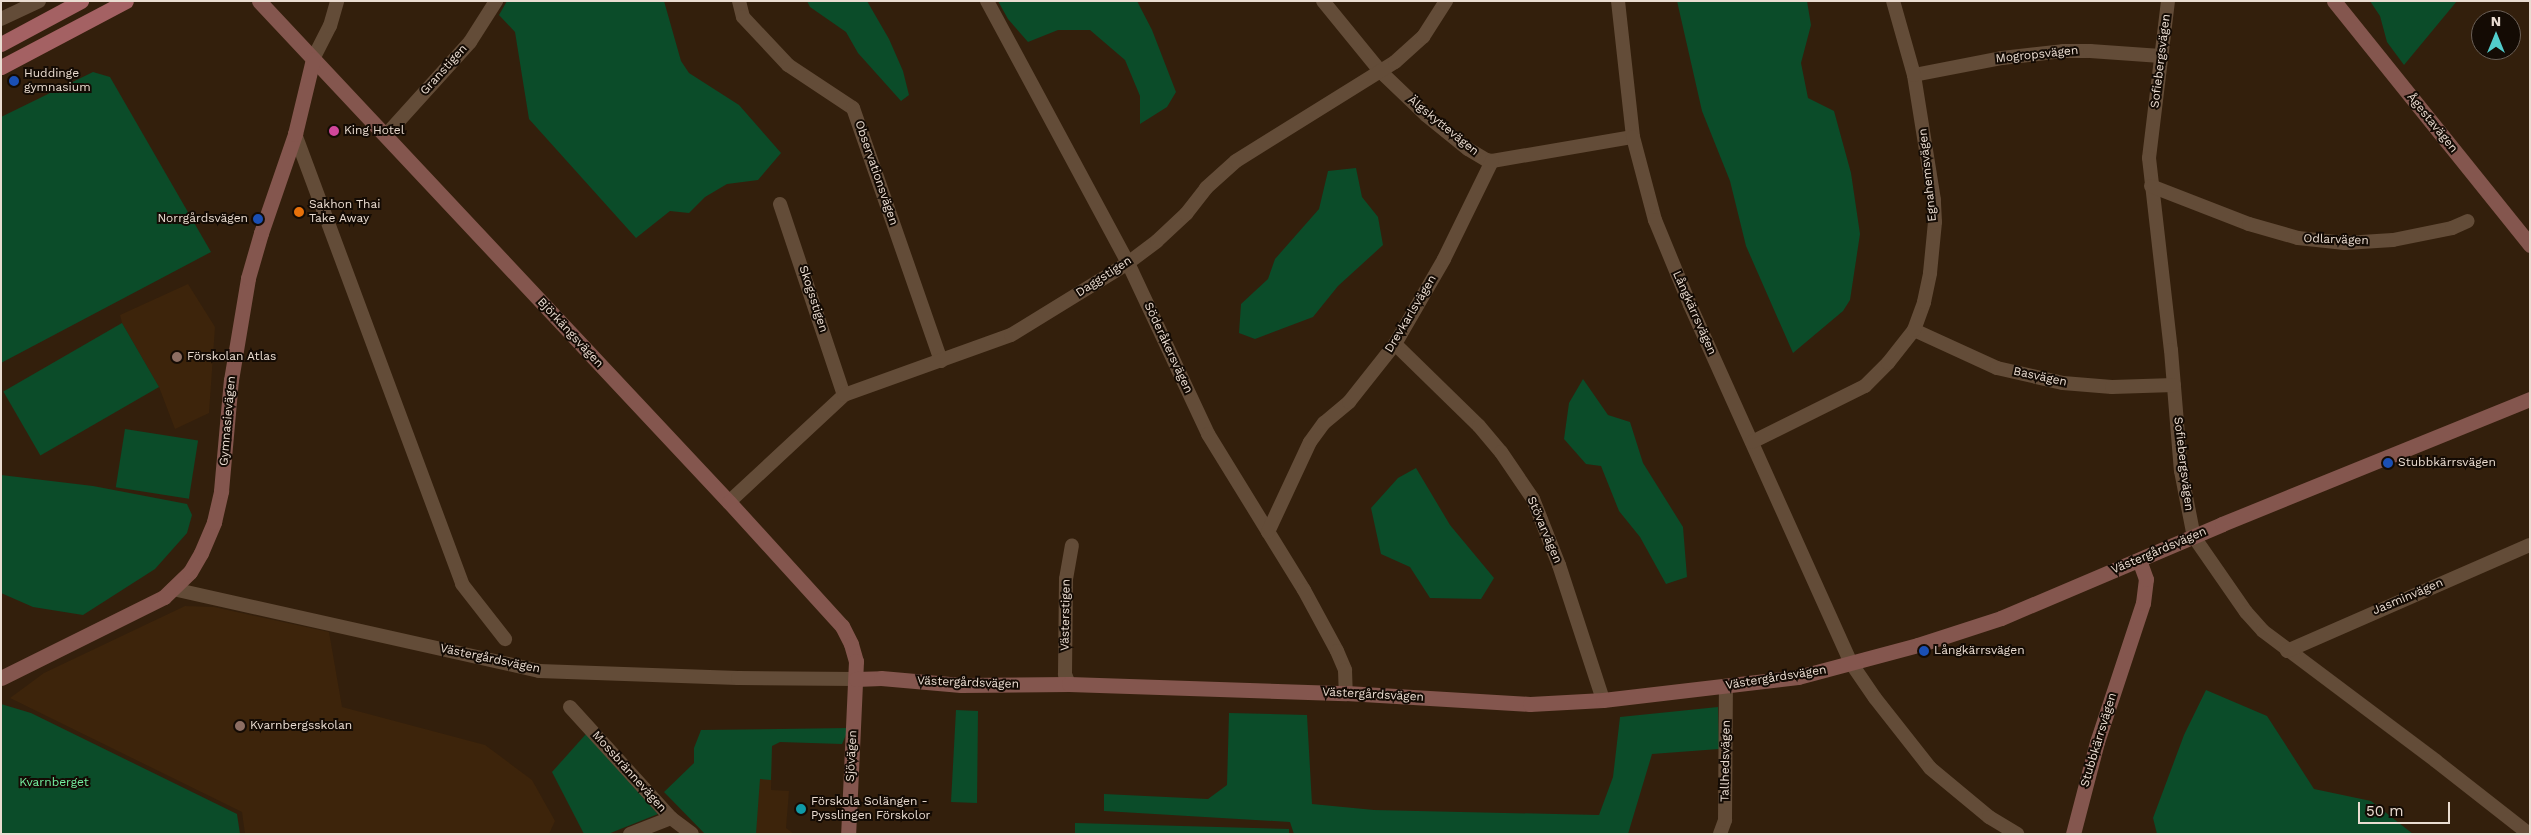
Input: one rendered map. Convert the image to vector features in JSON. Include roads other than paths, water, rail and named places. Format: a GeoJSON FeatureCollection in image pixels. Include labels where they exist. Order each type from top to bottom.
{"type":"FeatureCollection","features":[{"type":"Feature","properties":{"kind":"main road"},"geometry":{"type":"LineString","coordinates":[[1,44],[81,1]]}},
{"type":"Feature","properties":{"kind":"main road"},"geometry":{"type":"LineString","coordinates":[[1,67],[126,1]]}},
{"type":"Feature","properties":{"kind":"street"},"geometry":{"type":"LineString","coordinates":[[1,20],[39,1]]}},
{"type":"Feature","properties":{"kind":"street","name":"Björkängsvägen"},"geometry":{"type":"LineString","coordinates":[[259,1],[730,502],[842,626],[854,654],[856,678]]}},
{"type":"Feature","properties":{"kind":"street","name":"Gymnasievägen"},"geometry":{"type":"LineString","coordinates":[[1,678],[149,606],[173,589],[190,572],[198,560],[214,522],[221,490],[232,380],[245,293],[261,233],[295,134],[313,59],[330,26],[337,1]]}},
{"type":"Feature","properties":{"kind":"street","name":"Granstigen"},"geometry":{"type":"LineString","coordinates":[[386,135],[445,67],[470,42],[496,1]]}},
{"type":"Feature","properties":{"kind":"street","name":"Observationsvägen"},"geometry":{"type":"LineString","coordinates":[[738,1],[743,17],[788,64],[854,108],[942,361]]}},
{"type":"Feature","properties":{"kind":"street","name":"Söderåkersvägen"},"geometry":{"type":"LineString","coordinates":[[987,1],[1128,263],[1208,434],[1304,590],[1337,651],[1345,670],[1346,693]]}},
{"type":"Feature","properties":{"kind":"street","name":"Älgskyttevägen"},"geometry":{"type":"LineString","coordinates":[[1323,1],[1380,71],[1448,134],[1480,157],[1492,161],[1634,137]]}},
{"type":"Feature","properties":{"kind":"street","name":"Daggstigen"},"geometry":{"type":"LineString","coordinates":[[730,502],[844,395],[1011,335],[1128,263],[1157,241],[1186,214],[1206,188],[1236,161],[1395,62],[1423,37],[1446,1]]}},
{"type":"Feature","properties":{"kind":"street","name":"Långkärrsvägen"},"geometry":{"type":"LineString","coordinates":[[1618,1],[1634,137],[1655,220],[1663,242],[1851,663],[1875,698],[1930,768],[1989,817],[2017,834]]}},
{"type":"Feature","properties":{"kind":"street","name":"Egnahemsvägen"},"geometry":{"type":"LineString","coordinates":[[1752,442],[1866,386],[1888,363],[1914,330],[1924,302],[1930,273],[1935,222],[1927,145],[1914,75],[1892,1]]}},
{"type":"Feature","properties":{"kind":"street","name":"Sofiebergsvägen"},"geometry":{"type":"LineString","coordinates":[[2168,1],[2150,158],[2151,186],[2174,385],[2181,471],[2194,537],[2246,612],[2263,631],[2436,761],[2529,834]]}},
{"type":"Feature","properties":{"kind":"street","name":"Ågestavägen"},"geometry":{"type":"LineString","coordinates":[[2334,1],[2530,245]]}},
{"type":"Feature","properties":{"kind":"street","name":"Mogropsvägen"},"geometry":{"type":"LineString","coordinates":[[1914,75],[2002,58],[2063,51],[2161,56]]}},
{"type":"Feature","properties":{"kind":"street"},"geometry":{"type":"LineString","coordinates":[[295,134],[462,584],[505,638]]}},
{"type":"Feature","properties":{"kind":"street","name":"Drevkarlsvägen"},"geometry":{"type":"LineString","coordinates":[[1268,532],[1310,442],[1324,423],[1349,402],[1395,344],[1444,259],[1492,161]]}},
{"type":"Feature","properties":{"kind":"street","name":"Odlarvägen"},"geometry":{"type":"LineString","coordinates":[[2151,186],[2250,224],[2298,238],[2345,242],[2393,240],[2452,228],[2468,221]]}},
{"type":"Feature","properties":{"kind":"street","name":"Skogsstigen"},"geometry":{"type":"LineString","coordinates":[[780,204],[844,395]]}},
{"type":"Feature","properties":{"kind":"street","name":"Basvägen"},"geometry":{"type":"LineString","coordinates":[[1914,330],[1997,368],[2063,383],[2112,387],[2174,385]]}},
{"type":"Feature","properties":{"kind":"street","name":"Stövarvägen"},"geometry":{"type":"LineString","coordinates":[[1395,344],[1479,426],[1501,452],[1533,499],[1559,565],[1603,700]]}},
{"type":"Feature","properties":{"kind":"street","name":"Västergårdsvägen"},"geometry":{"type":"LineString","coordinates":[[173,589],[539,671],[738,678],[881,678],[961,685],[1069,684],[1346,693],[1530,704],[1603,700],[1798,677],[2001,618],[2530,400]]}},
{"type":"Feature","properties":{"kind":"street","name":"Västerstigen"},"geometry":{"type":"LineString","coordinates":[[1069,684],[1065,674],[1066,578],[1072,546]]}},
{"type":"Feature","properties":{"kind":"street","name":"Jasminvägen"},"geometry":{"type":"LineString","coordinates":[[2287,650],[2528,549]]}},
{"type":"Feature","properties":{"kind":"street","name":"Stubbkärrsvägen"},"geometry":{"type":"LineString","coordinates":[[2073,834],[2097,742],[2143,603],[2146,579],[2139,560]]}},
{"type":"Feature","properties":{"kind":"street","name":"Sjövägen"},"geometry":{"type":"LineString","coordinates":[[848,834],[856,678]]}},
{"type":"Feature","properties":{"kind":"street","name":"Tallhedsvägen"},"geometry":{"type":"LineString","coordinates":[[1720,834],[1724,820],[1726,687]]}},
{"type":"Feature","properties":{"kind":"street","name":"Mossbrännevägen"},"geometry":{"type":"LineString","coordinates":[[570,707],[671,818],[692,834]]}},
{"type":"Feature","properties":{"kind":"street"},"geometry":{"type":"LineString","coordinates":[[630,834],[671,818]]}},
{"type":"Feature","properties":{"kind":"place","name":"Huddinge gymnasium"},"geometry":{"type":"Point","coordinates":[14,81]}},
{"type":"Feature","properties":{"kind":"place","name":"King Hotel"},"geometry":{"type":"Point","coordinates":[334,131]}},
{"type":"Feature","properties":{"kind":"place","name":"Sakhon Thai Take Away"},"geometry":{"type":"Point","coordinates":[299,212]}},
{"type":"Feature","properties":{"kind":"place","name":"Norrgårdsvägen"},"geometry":{"type":"Point","coordinates":[258,219]}},
{"type":"Feature","properties":{"kind":"place","name":"Förskolan Atlas"},"geometry":{"type":"Point","coordinates":[177,357]}},
{"type":"Feature","properties":{"kind":"place","name":"Stubbkärrsvägen"},"geometry":{"type":"Point","coordinates":[2388,463]}},
{"type":"Feature","properties":{"kind":"place","name":"Långkärrsvägen"},"geometry":{"type":"Point","coordinates":[1924,651]}},
{"type":"Feature","properties":{"kind":"place","name":"Kvarnbergsskolan"},"geometry":{"type":"Point","coordinates":[240,726]}},
{"type":"Feature","properties":{"kind":"place","name":"Förskola Solängen - Pysslingen Förskolor"},"geometry":{"type":"Point","coordinates":[801,809]}},
{"type":"Feature","properties":{"kind":"park label","name":"Kvarnberget"},"geometry":{"type":"Point","coordinates":[54,783]}}]}
